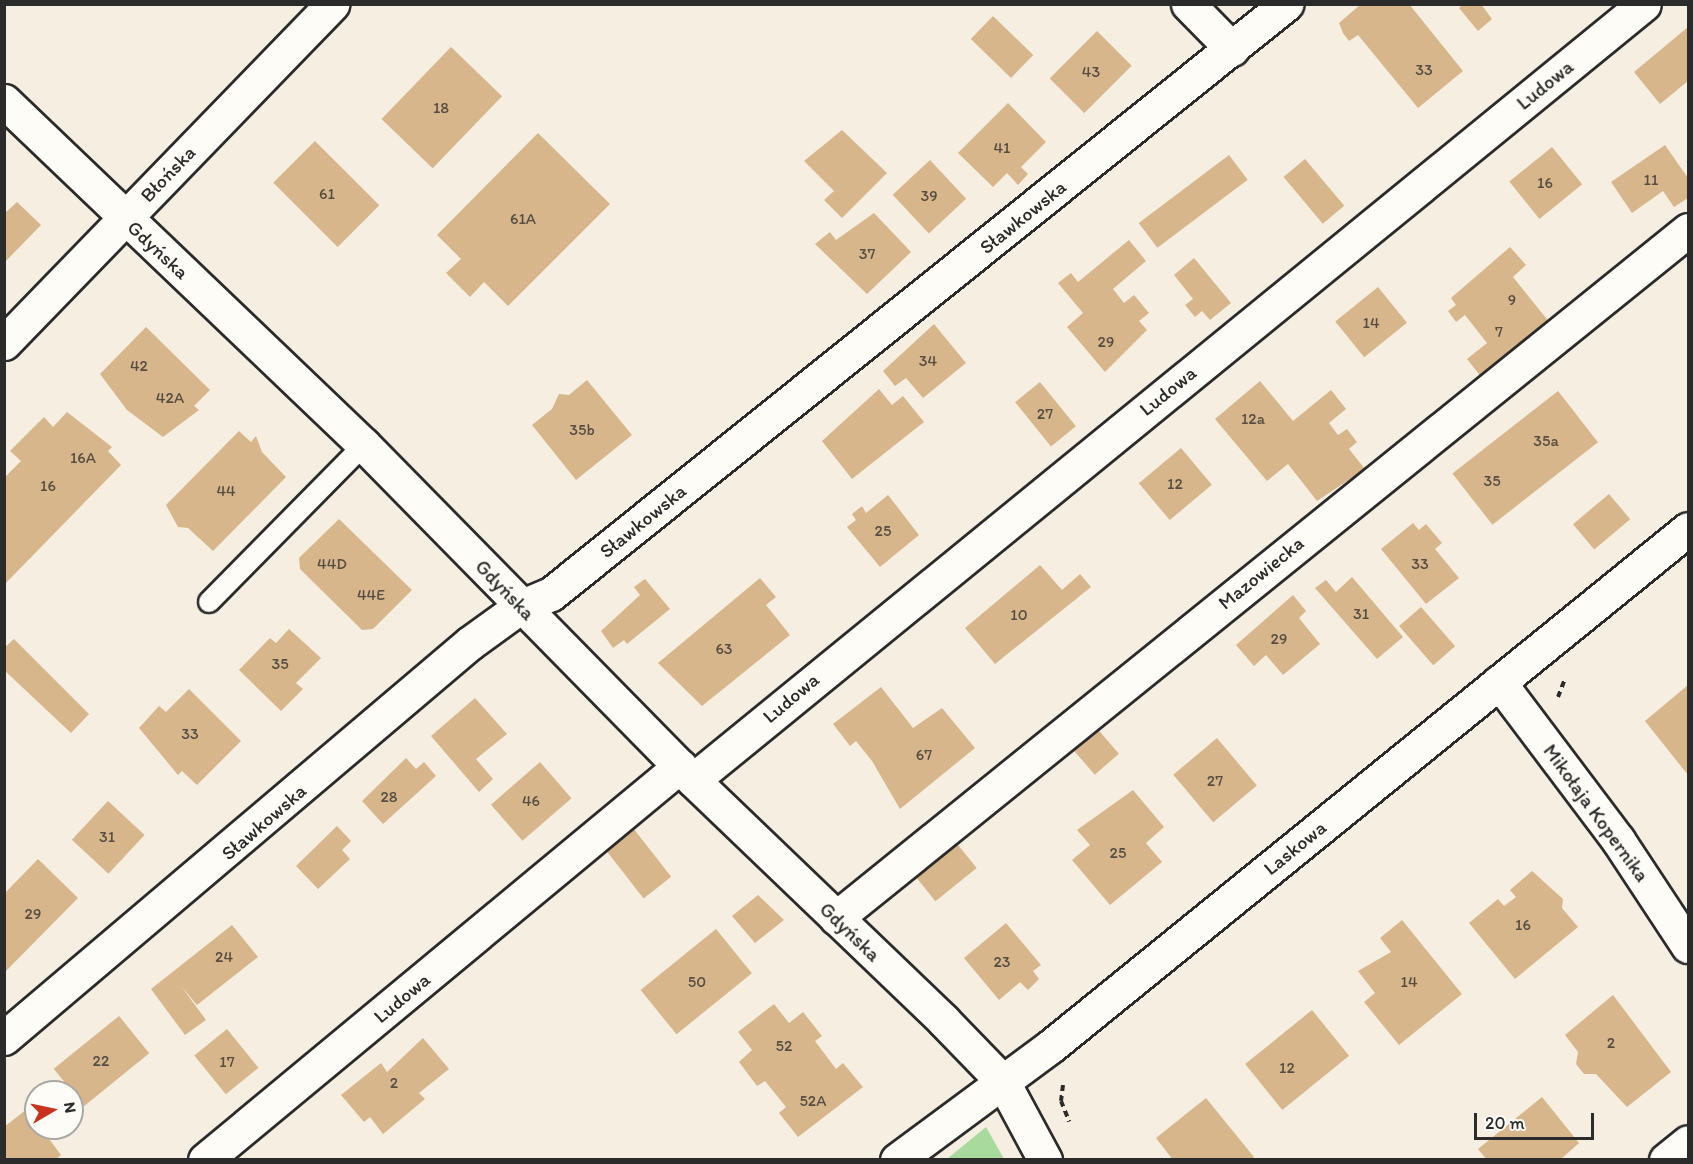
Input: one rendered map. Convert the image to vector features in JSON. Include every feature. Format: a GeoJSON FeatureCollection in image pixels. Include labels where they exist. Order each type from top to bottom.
{"type":"FeatureCollection","features":[{"type":"Feature","properties":{"kind":"street","name":"Błońska"},"geometry":{"type":"LineString","coordinates":[[4,344],[332,4]]}},
{"type":"Feature","properties":{"kind":"street"},"geometry":{"type":"LineString","coordinates":[[1188,4],[1232,49]]}},
{"type":"Feature","properties":{"kind":"street","name":"Sławkowska"},"geometry":{"type":"LineString","coordinates":[[4,1038],[470,643],[520,607],[569,580],[1286,4]]}},
{"type":"Feature","properties":{"kind":"street","name":"Ludowa"},"geometry":{"type":"LineString","coordinates":[[205,1160],[1644,4]]}},
{"type":"Feature","properties":{"kind":"street","name":"Gdyńska"},"geometry":{"type":"LineString","coordinates":[[4,101],[364,445],[520,607],[1003,1082],[1045,1160]]}},
{"type":"Feature","properties":{"kind":"street","name":"Mazowiecka"},"geometry":{"type":"LineString","coordinates":[[836,918],[1689,230]]}},
{"type":"Feature","properties":{"kind":"street","name":"Laskowa"},"geometry":{"type":"LineString","coordinates":[[897,1160],[1003,1082],[1689,529]]}},
{"type":"Feature","properties":{"kind":"street","name":"Mikołaja Kopernika"},"geometry":{"type":"LineString","coordinates":[[1499,682],[1618,840],[1689,946]]}},
{"type":"Feature","properties":{"kind":"street"},"geometry":{"type":"LineString","coordinates":[[1666,1160],[1689,1142]]}},
{"type":"Feature","properties":{"kind":"lane"},"geometry":{"type":"LineString","coordinates":[[210,602],[364,445]]}},
{"type":"Feature","properties":{"kind":"path"},"geometry":{"type":"LineString","coordinates":[[1064,1081],[1061,1101],[1073,1129]]}},
{"type":"Feature","properties":{"kind":"green space"},"geometry":{"type":"Polygon","coordinates":[[[986,1127],[1004,1159],[947,1159],[986,1127]]]}},
{"type":"Feature","properties":{"kind":"building"},"geometry":{"type":"Polygon","coordinates":[[[1361,4],[1409,4],[1463,71],[1418,108],[1358,35],[1349,41],[1343,33],[1339,23],[1361,4]]]}},
{"type":"Feature","properties":{"kind":"building"},"geometry":{"type":"Polygon","coordinates":[[[1463,4],[1481,4],[1492,19],[1478,31],[1459,8],[1463,4]]]}},
{"type":"Feature","properties":{"kind":"building"},"geometry":{"type":"Polygon","coordinates":[[[993,16],[1033,55],[1011,78],[971,39],[993,16]]]}},
{"type":"Feature","properties":{"kind":"building"},"geometry":{"type":"Polygon","coordinates":[[[1688,27],[1688,81],[1660,104],[1634,72],[1688,27]]]}},
{"type":"Feature","properties":{"kind":"building"},"geometry":{"type":"Polygon","coordinates":[[[1097,31],[1132,66],[1084,113],[1050,78],[1097,31]]]}},
{"type":"Feature","properties":{"kind":"building"},"geometry":{"type":"Polygon","coordinates":[[[451,47],[502,96],[433,168],[382,119],[451,47]]]}},
{"type":"Feature","properties":{"kind":"building"},"geometry":{"type":"Polygon","coordinates":[[[1008,103],[1046,142],[1021,167],[1028,174],[1018,185],[1007,173],[993,187],[958,153],[1008,103]]]}},
{"type":"Feature","properties":{"kind":"building"},"geometry":{"type":"Polygon","coordinates":[[[842,130],[887,173],[842,218],[824,200],[834,191],[804,161],[842,130]]]}},
{"type":"Feature","properties":{"kind":"building"},"geometry":{"type":"Polygon","coordinates":[[[538,133],[610,204],[508,306],[484,282],[470,297],[446,273],[461,259],[437,235],[538,133]]]}},
{"type":"Feature","properties":{"kind":"building"},"geometry":{"type":"Polygon","coordinates":[[[315,141],[379,205],[338,247],[273,183],[315,141]]]}},
{"type":"Feature","properties":{"kind":"building"},"geometry":{"type":"Polygon","coordinates":[[[1665,145],[1688,178],[1688,198],[1674,207],[1663,191],[1632,213],[1611,182],[1665,145]]]}},
{"type":"Feature","properties":{"kind":"building"},"geometry":{"type":"Polygon","coordinates":[[[1552,147],[1582,184],[1539,219],[1509,182],[1552,147]]]}},
{"type":"Feature","properties":{"kind":"building"},"geometry":{"type":"Polygon","coordinates":[[[1229,155],[1248,180],[1157,248],[1139,223],[1229,155]]]}},
{"type":"Feature","properties":{"kind":"building"},"geometry":{"type":"Polygon","coordinates":[[[1305,159],[1344,206],[1323,224],[1284,177],[1305,159]]]}},
{"type":"Feature","properties":{"kind":"building"},"geometry":{"type":"Polygon","coordinates":[[[930,160],[966,199],[929,234],[893,195],[930,160]]]}},
{"type":"Feature","properties":{"kind":"building"},"geometry":{"type":"Polygon","coordinates":[[[17,202],[41,225],[4,263],[4,214],[17,202]]]}},
{"type":"Feature","properties":{"kind":"building"},"geometry":{"type":"Polygon","coordinates":[[[874,213],[911,252],[867,294],[815,244],[830,232],[836,240],[874,213]]]}},
{"type":"Feature","properties":{"kind":"building"},"geometry":{"type":"Polygon","coordinates":[[[1129,240],[1146,261],[1113,289],[1124,303],[1134,295],[1149,313],[1139,321],[1147,330],[1105,372],[1067,327],[1083,313],[1058,283],[1071,273],[1078,282],[1129,240]]]}},
{"type":"Feature","properties":{"kind":"building"},"geometry":{"type":"Polygon","coordinates":[[[1510,247],[1526,265],[1513,277],[1550,323],[1482,378],[1467,359],[1487,343],[1465,315],[1456,322],[1448,311],[1456,305],[1451,298],[1510,247]]]}},
{"type":"Feature","properties":{"kind":"building"},"geometry":{"type":"Polygon","coordinates":[[[1194,258],[1231,303],[1210,320],[1202,311],[1195,317],[1185,305],[1193,299],[1174,275],[1194,258]]]}},
{"type":"Feature","properties":{"kind":"building"},"geometry":{"type":"Polygon","coordinates":[[[1378,287],[1407,323],[1364,357],[1335,322],[1378,287]]]}},
{"type":"Feature","properties":{"kind":"building"},"geometry":{"type":"Polygon","coordinates":[[[934,324],[966,363],[923,398],[906,378],[895,386],[883,371],[934,324]]]}},
{"type":"Feature","properties":{"kind":"building"},"geometry":{"type":"Polygon","coordinates":[[[146,327],[210,390],[194,406],[199,410],[163,437],[127,410],[100,374],[146,327]]]}},
{"type":"Feature","properties":{"kind":"building"},"geometry":{"type":"Polygon","coordinates":[[[587,380],[632,435],[576,480],[532,425],[552,409],[559,394],[569,395],[587,380]]]}},
{"type":"Feature","properties":{"kind":"building"},"geometry":{"type":"Polygon","coordinates":[[[1260,381],[1293,421],[1331,390],[1346,409],[1329,423],[1338,435],[1347,429],[1357,442],[1349,449],[1365,469],[1317,501],[1288,464],[1267,481],[1215,419],[1260,381]]]}},
{"type":"Feature","properties":{"kind":"building"},"geometry":{"type":"Polygon","coordinates":[[[1040,382],[1076,426],[1051,446],[1015,402],[1040,382]]]}},
{"type":"Feature","properties":{"kind":"building"},"geometry":{"type":"Polygon","coordinates":[[[879,389],[892,405],[903,396],[924,422],[852,479],[822,441],[879,389]]]}},
{"type":"Feature","properties":{"kind":"building"},"geometry":{"type":"Polygon","coordinates":[[[1558,391],[1598,442],[1492,525],[1452,473],[1558,391]]]}},
{"type":"Feature","properties":{"kind":"building"},"geometry":{"type":"Polygon","coordinates":[[[67,412],[112,447],[108,451],[121,465],[4,585],[4,478],[21,461],[10,451],[44,417],[53,427],[67,412]]]}},
{"type":"Feature","properties":{"kind":"building"},"geometry":{"type":"Polygon","coordinates":[[[239,431],[251,442],[256,436],[262,452],[286,477],[213,551],[188,528],[178,527],[166,505],[239,431]]]}},
{"type":"Feature","properties":{"kind":"building"},"geometry":{"type":"Polygon","coordinates":[[[1181,448],[1212,485],[1170,520],[1139,483],[1181,448]]]}},
{"type":"Feature","properties":{"kind":"building"},"geometry":{"type":"Polygon","coordinates":[[[1609,494],[1630,519],[1594,549],[1573,524],[1609,494]]]}},
{"type":"Feature","properties":{"kind":"building"},"geometry":{"type":"Polygon","coordinates":[[[888,495],[919,535],[880,567],[847,527],[856,520],[852,514],[862,506],[866,513],[888,495]]]}},
{"type":"Feature","properties":{"kind":"building"},"geometry":{"type":"Polygon","coordinates":[[[339,519],[412,590],[373,629],[362,630],[300,569],[299,558],[339,519]]]}},
{"type":"Feature","properties":{"kind":"building"},"geometry":{"type":"Polygon","coordinates":[[[1413,523],[1419,530],[1426,524],[1442,543],[1435,549],[1459,578],[1426,604],[1381,549],[1413,523]]]}},
{"type":"Feature","properties":{"kind":"building"},"geometry":{"type":"Polygon","coordinates":[[[1040,565],[1062,590],[1080,574],[1091,587],[995,664],[965,628],[1040,565]]]}},
{"type":"Feature","properties":{"kind":"building"},"geometry":{"type":"Polygon","coordinates":[[[1352,577],[1403,637],[1377,659],[1315,588],[1326,580],[1336,592],[1352,577]]]}},
{"type":"Feature","properties":{"kind":"building"},"geometry":{"type":"Polygon","coordinates":[[[760,578],[776,597],[766,605],[790,635],[702,706],[658,663],[760,578]]]}},
{"type":"Feature","properties":{"kind":"building"},"geometry":{"type":"Polygon","coordinates":[[[645,579],[670,609],[627,644],[624,640],[613,648],[601,631],[640,595],[634,587],[645,579]]]}},
{"type":"Feature","properties":{"kind":"building"},"geometry":{"type":"Polygon","coordinates":[[[1293,595],[1306,611],[1299,618],[1320,644],[1283,675],[1266,655],[1254,666],[1236,645],[1293,595]]]}},
{"type":"Feature","properties":{"kind":"building"},"geometry":{"type":"Polygon","coordinates":[[[1421,607],[1455,646],[1433,665],[1399,626],[1421,607]]]}},
{"type":"Feature","properties":{"kind":"building"},"geometry":{"type":"Polygon","coordinates":[[[289,629],[321,658],[296,683],[303,689],[281,711],[239,670],[270,638],[276,643],[289,629]]]}},
{"type":"Feature","properties":{"kind":"building"},"geometry":{"type":"Polygon","coordinates":[[[14,639],[89,714],[71,733],[4,670],[4,648],[14,639]]]}},
{"type":"Feature","properties":{"kind":"building"},"geometry":{"type":"Polygon","coordinates":[[[1688,685],[1688,775],[1645,721],[1688,685]]]}},
{"type":"Feature","properties":{"kind":"building"},"geometry":{"type":"Polygon","coordinates":[[[881,687],[913,728],[942,708],[975,748],[900,809],[872,761],[856,741],[850,746],[833,724],[881,687]]]}},
{"type":"Feature","properties":{"kind":"building"},"geometry":{"type":"Polygon","coordinates":[[[189,689],[241,741],[197,785],[182,771],[178,775],[139,728],[159,706],[166,712],[189,689]]]}},
{"type":"Feature","properties":{"kind":"building"},"geometry":{"type":"Polygon","coordinates":[[[475,698],[507,734],[476,759],[493,779],[479,792],[431,736],[475,698]]]}},
{"type":"Feature","properties":{"kind":"building"},"geometry":{"type":"Polygon","coordinates":[[[1094,725],[1119,754],[1095,775],[1070,746],[1094,725]]]}},
{"type":"Feature","properties":{"kind":"building"},"geometry":{"type":"Polygon","coordinates":[[[1217,738],[1257,785],[1213,822],[1173,775],[1217,738]]]}},
{"type":"Feature","properties":{"kind":"building"},"geometry":{"type":"Polygon","coordinates":[[[406,758],[416,769],[424,762],[436,776],[383,824],[362,801],[406,758]]]}},
{"type":"Feature","properties":{"kind":"building"},"geometry":{"type":"Polygon","coordinates":[[[540,762],[571,798],[522,841],[491,805],[540,762]]]}},
{"type":"Feature","properties":{"kind":"building"},"geometry":{"type":"Polygon","coordinates":[[[1133,790],[1164,827],[1146,843],[1162,862],[1110,905],[1072,860],[1090,845],[1077,830],[1133,790]]]}},
{"type":"Feature","properties":{"kind":"building"},"geometry":{"type":"Polygon","coordinates":[[[108,801],[145,835],[108,874],[72,840],[108,801]]]}},
{"type":"Feature","properties":{"kind":"building"},"geometry":{"type":"Polygon","coordinates":[[[337,826],[351,841],[342,850],[350,859],[318,889],[296,866],[337,826]]]}},
{"type":"Feature","properties":{"kind":"building"},"geometry":{"type":"Polygon","coordinates":[[[633,828],[671,877],[644,898],[605,850],[633,828]]]}},
{"type":"Feature","properties":{"kind":"building"},"geometry":{"type":"Polygon","coordinates":[[[954,840],[977,868],[935,901],[913,873],[954,840]]]}},
{"type":"Feature","properties":{"kind":"building"},"geometry":{"type":"Polygon","coordinates":[[[38,859],[78,898],[4,973],[4,894],[38,859]]]}},
{"type":"Feature","properties":{"kind":"building"},"geometry":{"type":"Polygon","coordinates":[[[1532,871],[1563,899],[1562,908],[1578,927],[1515,979],[1469,923],[1498,899],[1504,906],[1516,897],[1510,890],[1532,871]]]}},
{"type":"Feature","properties":{"kind":"building"},"geometry":{"type":"Polygon","coordinates":[[[758,895],[784,920],[755,943],[732,916],[758,895]]]}},
{"type":"Feature","properties":{"kind":"building"},"geometry":{"type":"Polygon","coordinates":[[[1402,920],[1462,994],[1399,1045],[1364,1002],[1375,993],[1358,971],[1391,952],[1380,938],[1402,920]]]}},
{"type":"Feature","properties":{"kind":"building"},"geometry":{"type":"Polygon","coordinates":[[[1006,923],[1041,965],[1033,971],[1039,979],[1028,990],[1020,982],[999,1000],[964,958],[1006,923]]]}},
{"type":"Feature","properties":{"kind":"building"},"geometry":{"type":"Polygon","coordinates":[[[232,925],[258,957],[197,1005],[181,986],[206,1020],[185,1035],[151,989],[232,925]]]}},
{"type":"Feature","properties":{"kind":"building"},"geometry":{"type":"Polygon","coordinates":[[[716,929],[752,973],[676,1034],[641,990],[716,929]]]}},
{"type":"Feature","properties":{"kind":"building"},"geometry":{"type":"Polygon","coordinates":[[[1613,995],[1671,1072],[1627,1107],[1596,1074],[1584,1074],[1576,1064],[1578,1052],[1565,1035],[1613,995]]]}},
{"type":"Feature","properties":{"kind":"building"},"geometry":{"type":"Polygon","coordinates":[[[774,1004],[789,1023],[803,1012],[822,1036],[815,1041],[836,1069],[843,1063],[863,1087],[798,1137],[779,1113],[786,1107],[765,1081],[757,1086],[739,1062],[752,1050],[738,1032],[774,1004]]]}},
{"type":"Feature","properties":{"kind":"building"},"geometry":{"type":"Polygon","coordinates":[[[1312,1010],[1349,1056],[1282,1110],[1245,1064],[1312,1010]]]}},
{"type":"Feature","properties":{"kind":"building"},"geometry":{"type":"Polygon","coordinates":[[[119,1016],[149,1053],[84,1106],[84,1080],[63,1080],[54,1069],[119,1016]]]}},
{"type":"Feature","properties":{"kind":"building"},"geometry":{"type":"Polygon","coordinates":[[[227,1029],[258,1068],[226,1094],[194,1055],[227,1029]]]}},
{"type":"Feature","properties":{"kind":"building"},"geometry":{"type":"Polygon","coordinates":[[[423,1038],[449,1069],[419,1093],[425,1099],[383,1134],[370,1117],[364,1122],[341,1095],[381,1063],[387,1072],[423,1038]]]}},
{"type":"Feature","properties":{"kind":"building"},"geometry":{"type":"Polygon","coordinates":[[[1542,1097],[1579,1143],[1560,1160],[1487,1160],[1478,1149],[1542,1097]]]}},
{"type":"Feature","properties":{"kind":"building"},"geometry":{"type":"Polygon","coordinates":[[[1206,1098],[1254,1157],[1250,1160],[1173,1160],[1156,1138],[1206,1098]]]}},
{"type":"Feature","properties":{"kind":"building"},"geometry":{"type":"Polygon","coordinates":[[[24,1111],[24,1140],[50,1140],[61,1155],[55,1160],[4,1160],[4,1127],[24,1111]]]}}]}
